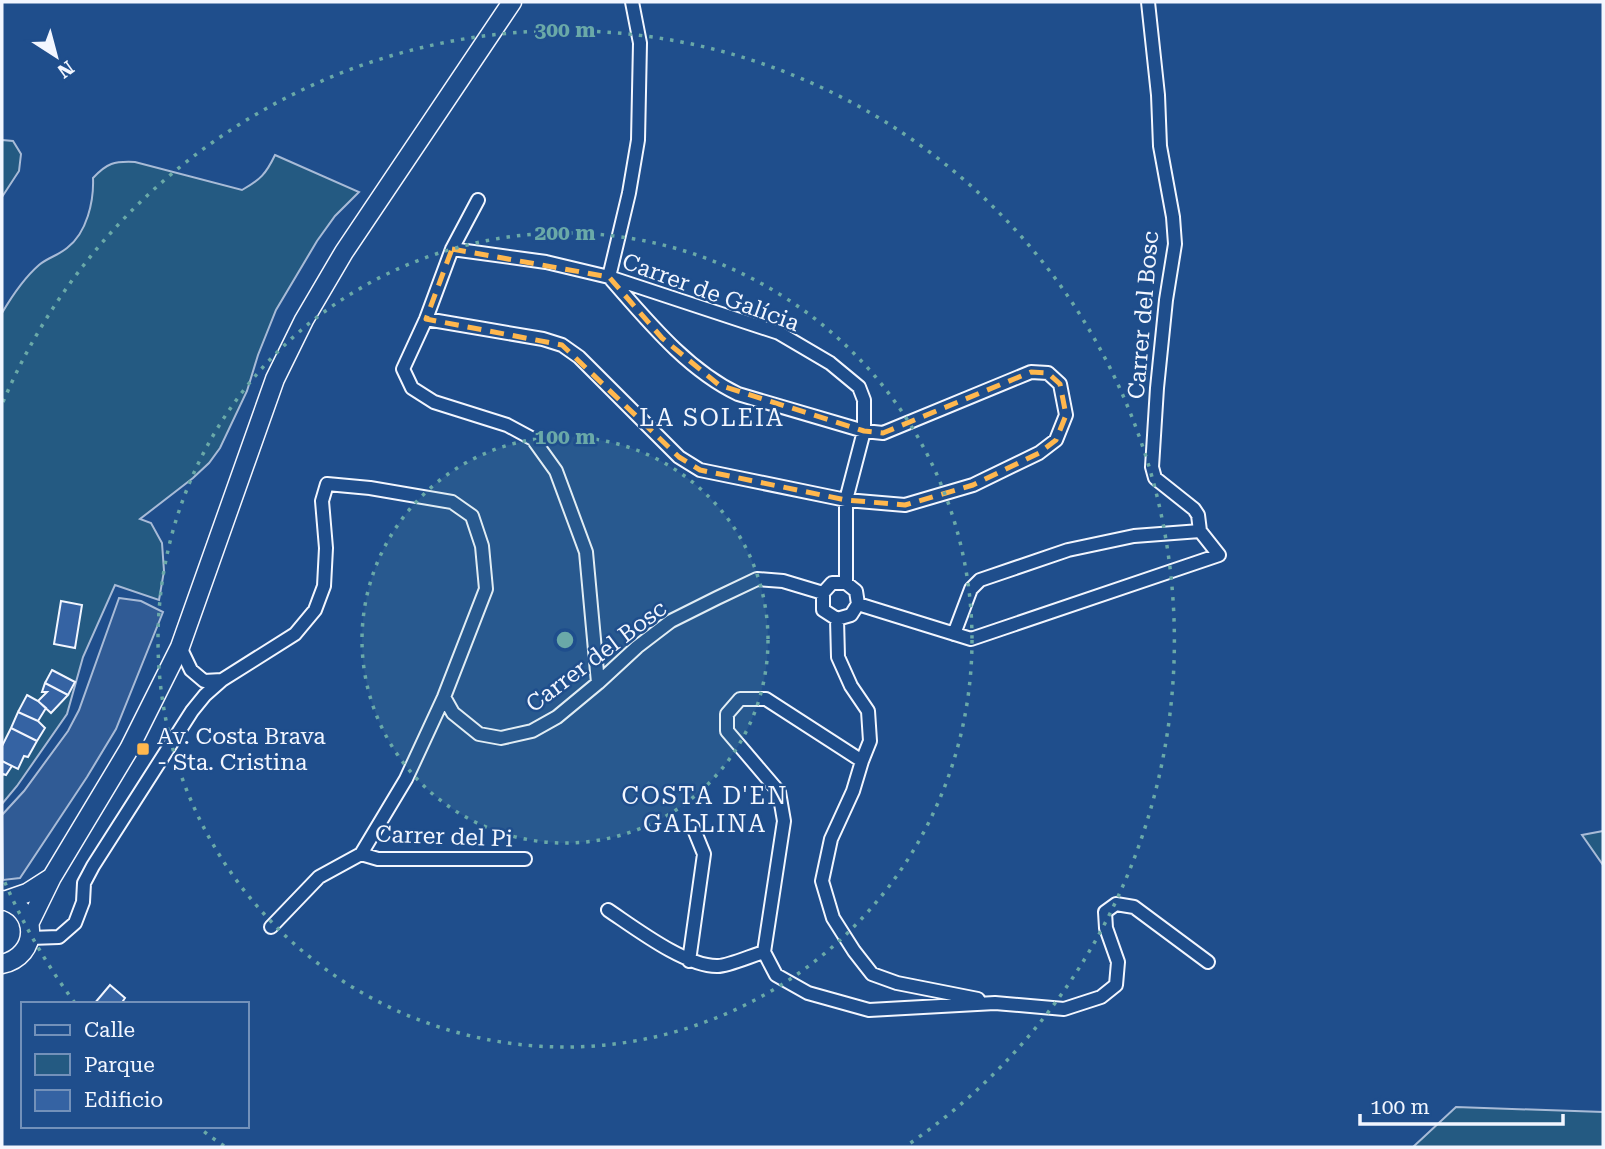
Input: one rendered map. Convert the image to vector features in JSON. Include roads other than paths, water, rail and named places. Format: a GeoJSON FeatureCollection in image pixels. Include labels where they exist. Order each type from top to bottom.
{"type":"FeatureCollection","features":[{"type":"Feature","properties":{"kind":"main road"},"geometry":{"type":"LineString","coordinates":[[2,964],[20,956],[27,946],[29,931],[52,877],[129,749],[180,647],[275,379],[304,320],[344,252],[512,2]]}},
{"type":"Feature","properties":{"kind":"main road"},"geometry":{"type":"LineString","coordinates":[[3,901],[27,893],[52,877]]}},
{"type":"Feature","properties":{"kind":"main road"},"geometry":{"type":"LineString","coordinates":[[3,901],[20,909],[26,916],[29,931]]}},
{"type":"Feature","properties":{"kind":"street"},"geometry":{"type":"LineString","coordinates":[[426,319],[542,339],[562,345],[579,357],[679,457],[700,470],[846,500],[905,505],[973,485],[1039,453],[1056,440],[1066,415],[1060,384],[1048,373],[1031,372],[883,432],[864,431],[738,394],[719,385],[662,338],[609,277],[629,193],[638,140],[640,43],[632,2]]}},
{"type":"Feature","properties":{"kind":"street","name":"Carrer del Bosc"},"geometry":{"type":"LineString","coordinates":[[954,634],[971,639],[1219,555],[1200,531],[1198,515],[1194,509],[1155,478],[1152,467],[1158,376],[1175,243],[1160,146],[1158,95],[1148,2]]}},
{"type":"Feature","properties":{"kind":"street"},"geometry":{"type":"LineString","coordinates":[[478,200],[452,249],[426,319],[403,369],[412,387],[434,402],[508,425],[533,439],[556,471],[586,552],[598,683]]}},
{"type":"Feature","properties":{"kind":"street","name":"Carrer de Galícia"},"geometry":{"type":"LineString","coordinates":[[452,249],[546,262],[609,277],[779,333],[830,363],[859,387],[864,400],[864,431],[846,500],[846,583]]}},
{"type":"Feature","properties":{"kind":"street"},"geometry":{"type":"LineString","coordinates":[[29,931],[59,937],[75,923],[83,902],[84,883],[93,866],[192,711],[222,680],[295,634],[315,610],[324,586],[326,548],[322,501],[327,484],[370,488],[452,502],[472,516],[482,546],[486,589],[444,697],[406,779],[361,854],[319,877],[271,927]]}},
{"type":"Feature","properties":{"kind":"street"},"geometry":{"type":"LineString","coordinates":[[858,604],[954,634],[971,589],[980,580],[1068,550],[1134,536],[1200,531]]}},
{"type":"Feature","properties":{"kind":"street","name":"Carrer del Bosc"},"geometry":{"type":"LineString","coordinates":[[444,697],[453,713],[479,734],[501,738],[532,731],[557,717],[671,621],[757,579],[783,581],[822,593]]}},
{"type":"Feature","properties":{"kind":"street"},"geometry":{"type":"LineString","coordinates":[[832,583],[846,583],[856,591],[858,604],[851,615],[837,619],[824,610],[822,593],[832,583]]}},
{"type":"Feature","properties":{"kind":"street"},"geometry":{"type":"LineString","coordinates":[[837,619],[838,657],[851,686],[867,711],[870,741],[853,791],[831,839],[822,881],[833,918],[872,974],[898,983],[995,1003],[1064,1009],[1101,997],[1116,985],[1118,962],[1106,928],[1105,912],[1116,904],[1134,907],[1208,962]]}},
{"type":"Feature","properties":{"kind":"street"},"geometry":{"type":"LineString","coordinates":[[180,647],[191,670],[204,681],[222,680]]}},
{"type":"Feature","properties":{"kind":"street"},"geometry":{"type":"LineString","coordinates":[[862,761],[766,699],[740,699],[727,714],[727,731],[779,792],[784,821],[764,952],[776,975],[808,993],[869,1010],[995,1003]]}},
{"type":"Feature","properties":{"kind":"street"},"geometry":{"type":"LineString","coordinates":[[689,961],[704,854],[693,827]]}},
{"type":"Feature","properties":{"kind":"street","name":"Carrer del Pi"},"geometry":{"type":"LineString","coordinates":[[361,854],[378,859],[525,859]]}},
{"type":"Feature","properties":{"kind":"street"},"geometry":{"type":"LineString","coordinates":[[608,910],[689,961],[718,966],[764,952]]}},
{"type":"Feature","properties":{"kind":"place","name":"Av. Costa Brava - Sta. Cristina"},"geometry":{"type":"Point","coordinates":[143,749]}},
{"type":"Feature","properties":{"kind":"district","name":"LA SOLEIA"},"geometry":{"type":"Point","coordinates":[712,418]}},
{"type":"Feature","properties":{"kind":"district","name":"COSTA D'EN GALLINA"},"geometry":{"type":"Point","coordinates":[705,810]}}]}
